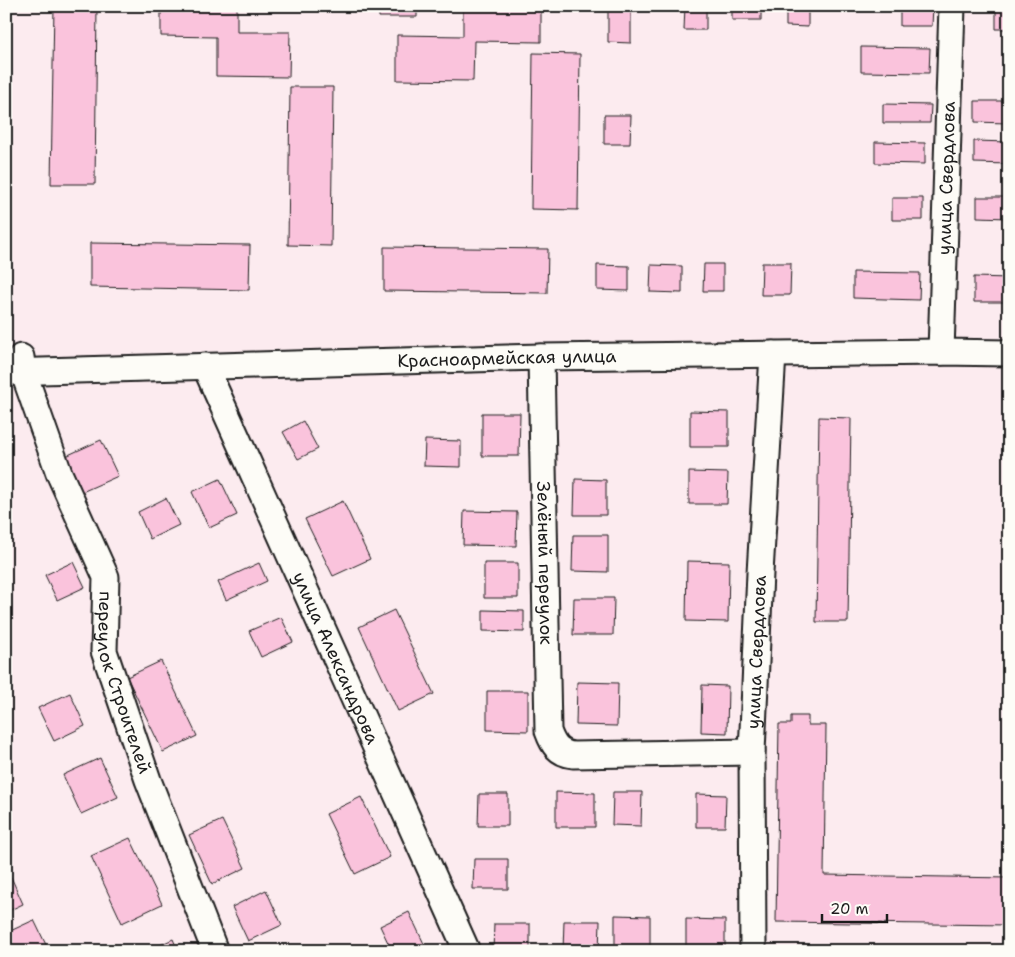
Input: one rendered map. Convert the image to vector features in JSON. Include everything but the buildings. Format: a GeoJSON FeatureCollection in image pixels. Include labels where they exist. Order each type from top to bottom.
{"type":"FeatureCollection","features":[{"type":"Feature","properties":{"kind":"street","name":"улица Свердлова"},"geometry":{"type":"LineString","coordinates":[[941,352],[952,6]]}},
{"type":"Feature","properties":{"kind":"street","name":"Красноармейская улица"},"geometry":{"type":"LineString","coordinates":[[17,366],[205,366],[541,357],[941,352],[1009,353]]}},
{"type":"Feature","properties":{"kind":"street","name":"улица Свердлова"},"geometry":{"type":"LineString","coordinates":[[753,951],[752,752],[773,354]]}},
{"type":"Feature","properties":{"kind":"street","name":"Зелёный переулок"},"geometry":{"type":"LineString","coordinates":[[541,357],[548,731],[552,742],[564,754],[573,755],[752,752]]}},
{"type":"Feature","properties":{"kind":"street","name":"переулок Строителей"},"geometry":{"type":"LineString","coordinates":[[17,366],[59,473],[106,577],[104,651],[148,780],[215,951]]}},
{"type":"Feature","properties":{"kind":"street","name":"улица Александрова"},"geometry":{"type":"LineString","coordinates":[[205,366],[467,951]]}}]}
